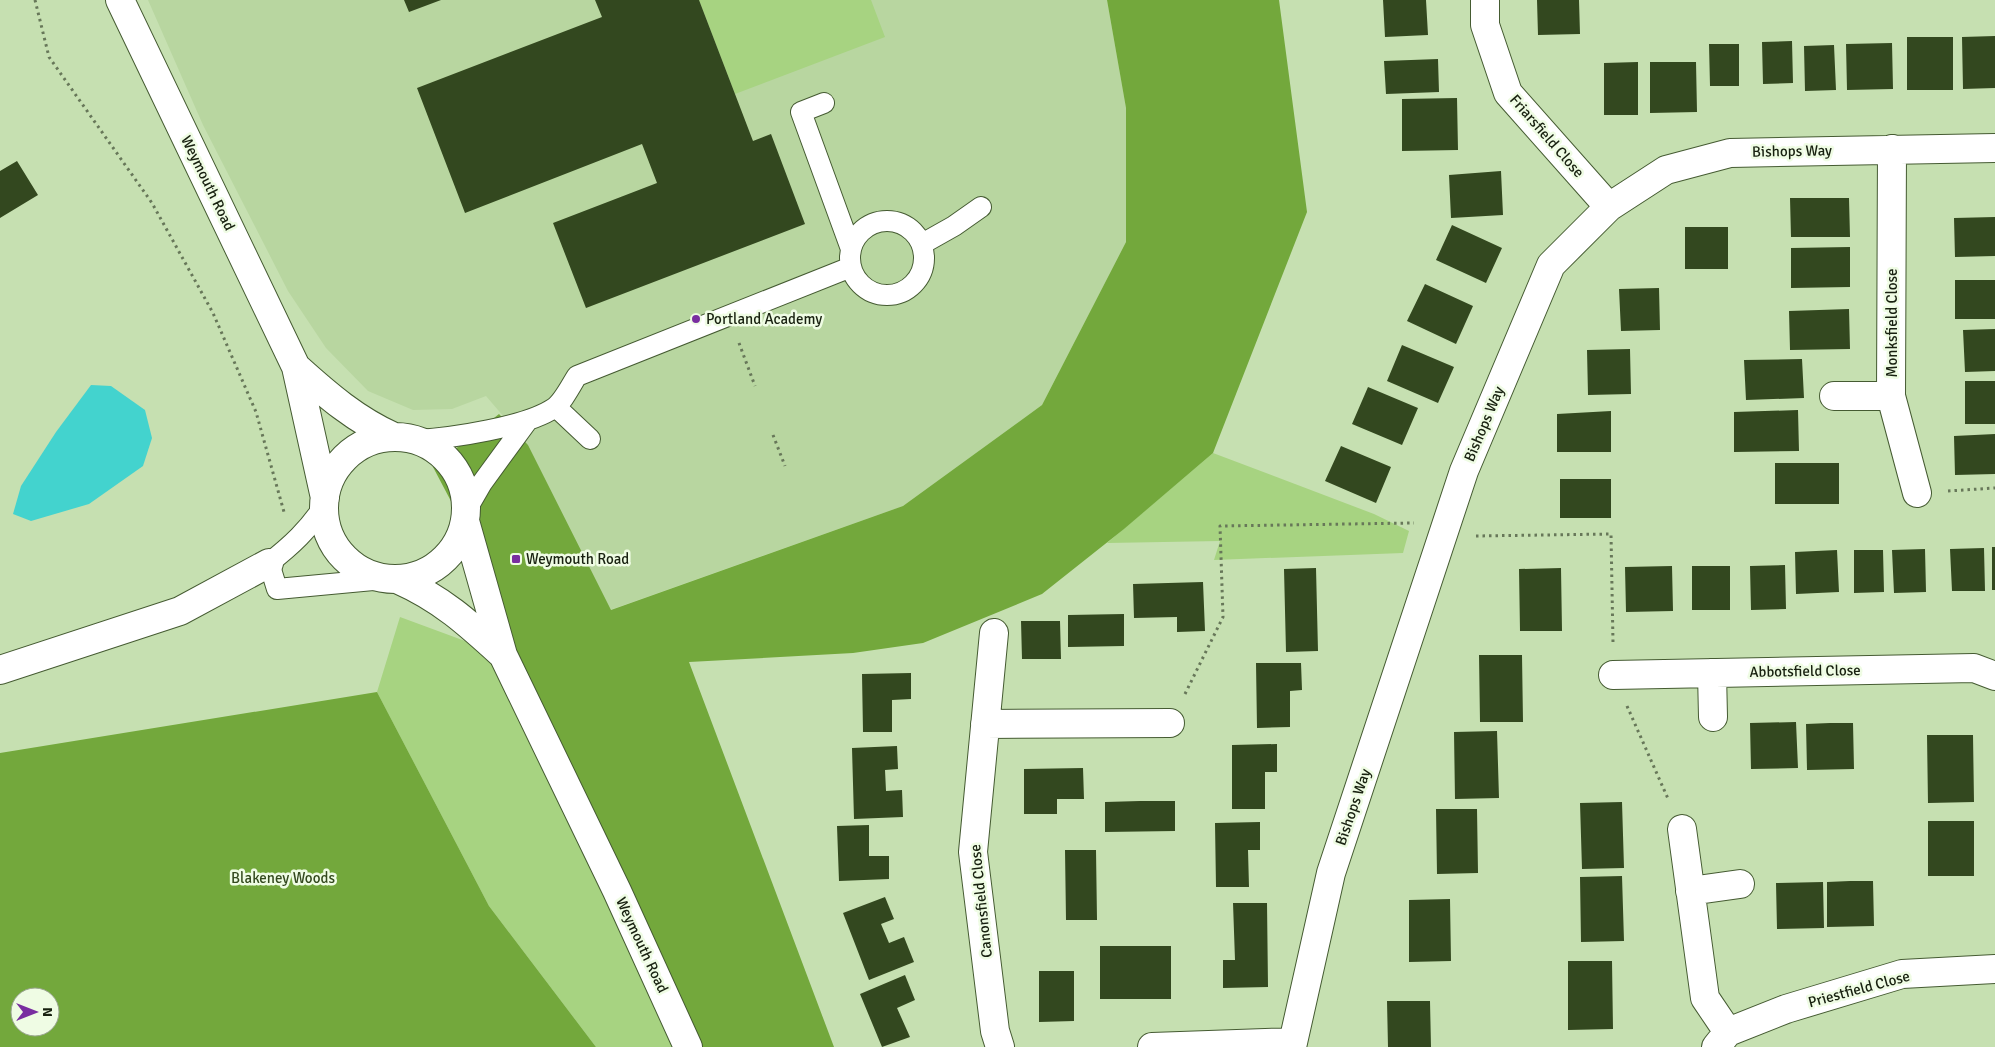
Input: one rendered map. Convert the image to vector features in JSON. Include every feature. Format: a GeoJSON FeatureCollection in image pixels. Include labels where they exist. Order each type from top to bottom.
{"type":"FeatureCollection","features":[{"type":"Feature","properties":{"kind":"street","name":"Weymouth Road"},"geometry":{"type":"LineString","coordinates":[[120,0],[296,367],[324,502]]}},
{"type":"Feature","properties":{"kind":"street","name":"Friarsfield Close"},"geometry":{"type":"LineString","coordinates":[[1485,0],[1485,25],[1508,93],[1609,207]]}},
{"type":"Feature","properties":{"kind":"street","name":"Bishops Way"},"geometry":{"type":"LineString","coordinates":[[1291,1045],[1331,873],[1464,471],[1551,265],[1609,207],[1666,170],[1730,153],[1995,148]]}},
{"type":"Feature","properties":{"kind":"street","name":"Monksfield Close"},"geometry":{"type":"LineString","coordinates":[[1892,149],[1891,396],[1917,493]]}},
{"type":"Feature","properties":{"kind":"street","name":"Weymouth Road"},"geometry":{"type":"LineString","coordinates":[[296,367],[349,412],[375,429],[406,439]]}},
{"type":"Feature","properties":{"kind":"street"},"geometry":{"type":"LineString","coordinates":[[1834,396],[1891,396]]}},
{"type":"Feature","properties":{"kind":"street"},"geometry":{"type":"LineString","coordinates":[[406,439],[434,448],[447,459],[458,474],[464,491],[466,515],[457,543],[442,562],[422,574],[392,580],[365,573],[348,562],[334,546],[326,526],[324,502],[330,479],[341,462],[356,448],[374,440],[406,439]]}},
{"type":"Feature","properties":{"kind":"street","name":"Weymouth Road"},"geometry":{"type":"LineString","coordinates":[[466,515],[503,655],[617,891],[688,1047]]}},
{"type":"Feature","properties":{"kind":"street"},"geometry":{"type":"LineString","coordinates":[[0,670],[180,611],[269,563]]}},
{"type":"Feature","properties":{"kind":"street","name":"Weymouth Road"},"geometry":{"type":"LineString","coordinates":[[392,580],[422,590],[444,604],[503,655]]}},
{"type":"Feature","properties":{"kind":"street","name":"Canonsfield Close"},"geometry":{"type":"LineString","coordinates":[[994,633],[973,852],[995,1031],[1000,1047]]}},
{"type":"Feature","properties":{"kind":"street","name":"Abbotsfield Close"},"geometry":{"type":"LineString","coordinates":[[1614,675],[1974,668],[1995,676]]}},
{"type":"Feature","properties":{"kind":"street"},"geometry":{"type":"LineString","coordinates":[[1712,672],[1713,717]]}},
{"type":"Feature","properties":{"kind":"street"},"geometry":{"type":"LineString","coordinates":[[985,724],[1170,723]]}},
{"type":"Feature","properties":{"kind":"street","name":"Priestfield Close"},"geometry":{"type":"LineString","coordinates":[[1682,829],[1705,998],[1722,1040],[1786,1009],[1902,974],[1995,969]]}},
{"type":"Feature","properties":{"kind":"street"},"geometry":{"type":"LineString","coordinates":[[1690,892],[1740,884]]}},
{"type":"Feature","properties":{"kind":"street"},"geometry":{"type":"LineString","coordinates":[[1152,1047],[1291,1045]]}},
{"type":"Feature","properties":{"kind":"lane"},"geometry":{"type":"LineString","coordinates":[[824,103],[800,112],[852,258],[856,278],[872,291],[889,294],[898,293],[913,284],[920,276],[924,266],[922,244],[917,235],[899,222],[876,222],[865,228],[857,237],[852,258]]}},
{"type":"Feature","properties":{"kind":"lane"},"geometry":{"type":"LineString","coordinates":[[922,244],[954,226],[981,207]]}},
{"type":"Feature","properties":{"kind":"lane"},"geometry":{"type":"LineString","coordinates":[[406,439],[442,439],[528,420],[556,407],[577,376],[852,258]]}},
{"type":"Feature","properties":{"kind":"lane"},"geometry":{"type":"LineString","coordinates":[[556,407],[590,439]]}},
{"type":"Feature","properties":{"kind":"lane"},"geometry":{"type":"LineString","coordinates":[[466,515],[482,483],[528,420]]}},
{"type":"Feature","properties":{"kind":"lane"},"geometry":{"type":"LineString","coordinates":[[324,502],[310,527],[269,563],[277,589],[392,580]]}},
{"type":"Feature","properties":{"kind":"path"},"geometry":{"type":"LineString","coordinates":[[35,0],[49,57],[152,203],[213,313],[256,412],[292,544]]}},
{"type":"Feature","properties":{"kind":"path"},"geometry":{"type":"LineString","coordinates":[[738,340],[755,386]]}},
{"type":"Feature","properties":{"kind":"path"},"geometry":{"type":"LineString","coordinates":[[773,435],[785,466]]}},
{"type":"Feature","properties":{"kind":"path"},"geometry":{"type":"LineString","coordinates":[[1917,493],[1995,488]]}},
{"type":"Feature","properties":{"kind":"path"},"geometry":{"type":"LineString","coordinates":[[1170,723],[1223,616],[1220,526],[1445,529],[1610,534],[1614,675],[1682,829]]}},
{"type":"Feature","properties":{"kind":"shaded area","name":"Portland Academy"},"geometry":{"type":"Polygon","coordinates":[[[148,0],[1107,0],[1126,108],[1126,242],[1042,405],[903,506],[610,610],[528,445],[486,396],[452,409],[413,410],[368,391],[326,348],[288,291],[203,125],[148,0]]]}},
{"type":"Feature","properties":{"kind":"shaded area"},"geometry":{"type":"Polygon","coordinates":[[[699,0],[871,0],[885,37],[735,94],[699,0]]]}},
{"type":"Feature","properties":{"kind":"shaded area"},"geometry":{"type":"Polygon","coordinates":[[[1213,453],[1374,514],[1409,531],[1403,553],[1214,560],[1220,541],[1107,543],[1213,453]]]}},
{"type":"Feature","properties":{"kind":"shaded area"},"geometry":{"type":"Polygon","coordinates":[[[400,617],[503,655],[688,1047],[596,1047],[489,906],[377,692],[400,617]]]}},
{"type":"Feature","properties":{"kind":"green space"},"geometry":{"type":"Polygon","coordinates":[[[1107,0],[1279,0],[1307,212],[1213,453],[1124,529],[1042,594],[923,643],[853,653],[689,662],[834,1047],[688,1047],[491,605],[453,505],[433,467],[499,414],[528,445],[611,610],[903,506],[1042,405],[1126,242],[1126,108],[1107,0]]]}},
{"type":"Feature","properties":{"kind":"green space","name":"Blakeney Woods"},"geometry":{"type":"Polygon","coordinates":[[[377,692],[489,906],[596,1047],[0,1047],[0,753],[377,692]]]}},
{"type":"Feature","properties":{"kind":"water"},"geometry":{"type":"Polygon","coordinates":[[[91,385],[111,386],[145,410],[152,438],[143,466],[89,504],[31,521],[13,514],[21,486],[56,432],[91,385]]]}},
{"type":"Feature","properties":{"kind":"building"},"geometry":{"type":"Polygon","coordinates":[[[404,0],[441,0],[409,12],[404,0]]]}},
{"type":"Feature","properties":{"kind":"building"},"geometry":{"type":"Polygon","coordinates":[[[595,0],[699,0],[753,141],[771,134],[805,224],[586,308],[553,223],[657,183],[642,144],[465,213],[417,88],[602,17],[595,0]]]}},
{"type":"Feature","properties":{"kind":"building"},"geometry":{"type":"Polygon","coordinates":[[[1383,0],[1426,0],[1428,35],[1385,37],[1383,0]]]}},
{"type":"Feature","properties":{"kind":"building"},"geometry":{"type":"Polygon","coordinates":[[[1537,0],[1579,0],[1580,34],[1538,35],[1537,0]]]}},
{"type":"Feature","properties":{"kind":"building"},"geometry":{"type":"Polygon","coordinates":[[[1995,36],[1995,88],[1963,89],[1962,37],[1995,36]]]}},
{"type":"Feature","properties":{"kind":"building"},"geometry":{"type":"Polygon","coordinates":[[[1907,37],[1953,37],[1953,90],[1907,90],[1907,37]]]}},
{"type":"Feature","properties":{"kind":"building"},"geometry":{"type":"Polygon","coordinates":[[[1792,41],[1793,83],[1763,84],[1762,42],[1792,41]]]}},
{"type":"Feature","properties":{"kind":"building"},"geometry":{"type":"Polygon","coordinates":[[[1892,43],[1893,89],[1847,90],[1846,44],[1892,43]]]}},
{"type":"Feature","properties":{"kind":"building"},"geometry":{"type":"Polygon","coordinates":[[[1709,44],[1739,44],[1739,86],[1710,86],[1709,44]]]}},
{"type":"Feature","properties":{"kind":"building"},"geometry":{"type":"Polygon","coordinates":[[[1834,45],[1836,90],[1805,91],[1804,46],[1834,45]]]}},
{"type":"Feature","properties":{"kind":"building"},"geometry":{"type":"Polygon","coordinates":[[[1438,59],[1439,92],[1386,94],[1384,61],[1438,59]]]}},
{"type":"Feature","properties":{"kind":"building"},"geometry":{"type":"Polygon","coordinates":[[[1638,62],[1638,115],[1604,115],[1604,63],[1638,62]]]}},
{"type":"Feature","properties":{"kind":"building"},"geometry":{"type":"Polygon","coordinates":[[[1650,62],[1696,62],[1697,112],[1650,113],[1650,62]]]}},
{"type":"Feature","properties":{"kind":"building"},"geometry":{"type":"Polygon","coordinates":[[[1457,98],[1458,150],[1402,151],[1402,99],[1457,98]]]}},
{"type":"Feature","properties":{"kind":"building"},"geometry":{"type":"Polygon","coordinates":[[[17,161],[38,195],[0,218],[0,171],[17,161]]]}},
{"type":"Feature","properties":{"kind":"building"},"geometry":{"type":"Polygon","coordinates":[[[1501,171],[1503,215],[1451,218],[1449,175],[1501,171]]]}},
{"type":"Feature","properties":{"kind":"building"},"geometry":{"type":"Polygon","coordinates":[[[1790,198],[1849,198],[1850,237],[1791,237],[1790,198]]]}},
{"type":"Feature","properties":{"kind":"building"},"geometry":{"type":"Polygon","coordinates":[[[1995,217],[1995,256],[1955,257],[1954,218],[1995,217]]]}},
{"type":"Feature","properties":{"kind":"building"},"geometry":{"type":"Polygon","coordinates":[[[1452,225],[1502,248],[1486,283],[1436,260],[1452,225]]]}},
{"type":"Feature","properties":{"kind":"building"},"geometry":{"type":"Polygon","coordinates":[[[1685,227],[1728,227],[1728,269],[1685,269],[1685,227]]]}},
{"type":"Feature","properties":{"kind":"building"},"geometry":{"type":"Polygon","coordinates":[[[1850,247],[1850,287],[1791,288],[1791,248],[1850,247]]]}},
{"type":"Feature","properties":{"kind":"building"},"geometry":{"type":"Polygon","coordinates":[[[1955,280],[1995,280],[1995,319],[1955,319],[1955,280]]]}},
{"type":"Feature","properties":{"kind":"building"},"geometry":{"type":"Polygon","coordinates":[[[1425,284],[1473,306],[1456,344],[1407,321],[1425,284]]]}},
{"type":"Feature","properties":{"kind":"building"},"geometry":{"type":"Polygon","coordinates":[[[1659,288],[1660,330],[1621,331],[1619,289],[1659,288]]]}},
{"type":"Feature","properties":{"kind":"building"},"geometry":{"type":"Polygon","coordinates":[[[1849,309],[1850,349],[1790,350],[1789,311],[1849,309]]]}},
{"type":"Feature","properties":{"kind":"building"},"geometry":{"type":"Polygon","coordinates":[[[1995,329],[1995,371],[1965,372],[1963,330],[1995,329]]]}},
{"type":"Feature","properties":{"kind":"building"},"geometry":{"type":"Polygon","coordinates":[[[1402,345],[1454,367],[1438,403],[1387,381],[1402,345]]]}},
{"type":"Feature","properties":{"kind":"building"},"geometry":{"type":"Polygon","coordinates":[[[1630,349],[1631,394],[1588,395],[1587,350],[1630,349]]]}},
{"type":"Feature","properties":{"kind":"building"},"geometry":{"type":"Polygon","coordinates":[[[1802,359],[1804,398],[1746,400],[1744,360],[1802,359]]]}},
{"type":"Feature","properties":{"kind":"building"},"geometry":{"type":"Polygon","coordinates":[[[1965,381],[1995,381],[1995,424],[1965,424],[1965,381]]]}},
{"type":"Feature","properties":{"kind":"building"},"geometry":{"type":"Polygon","coordinates":[[[1368,387],[1418,408],[1402,445],[1352,424],[1368,387]]]}},
{"type":"Feature","properties":{"kind":"building"},"geometry":{"type":"Polygon","coordinates":[[[1798,410],[1799,451],[1734,452],[1734,412],[1798,410]]]}},
{"type":"Feature","properties":{"kind":"building"},"geometry":{"type":"Polygon","coordinates":[[[1611,411],[1611,452],[1557,452],[1557,414],[1611,411]]]}},
{"type":"Feature","properties":{"kind":"building"},"geometry":{"type":"Polygon","coordinates":[[[1995,434],[1995,474],[1955,475],[1954,436],[1995,434]]]}},
{"type":"Feature","properties":{"kind":"building"},"geometry":{"type":"Polygon","coordinates":[[[1341,446],[1391,467],[1376,503],[1325,481],[1341,446]]]}},
{"type":"Feature","properties":{"kind":"building"},"geometry":{"type":"Polygon","coordinates":[[[1775,463],[1839,463],[1839,504],[1775,504],[1775,463]]]}},
{"type":"Feature","properties":{"kind":"building"},"geometry":{"type":"Polygon","coordinates":[[[1560,479],[1611,479],[1611,518],[1560,518],[1560,479]]]}},
{"type":"Feature","properties":{"kind":"building"},"geometry":{"type":"Polygon","coordinates":[[[1992,547],[1995,547],[1995,590],[1992,590],[1992,547]]]}},
{"type":"Feature","properties":{"kind":"building"},"geometry":{"type":"Polygon","coordinates":[[[1984,548],[1985,591],[1952,591],[1950,549],[1984,548]]]}},
{"type":"Feature","properties":{"kind":"building"},"geometry":{"type":"Polygon","coordinates":[[[1925,549],[1926,592],[1894,593],[1892,550],[1925,549]]]}},
{"type":"Feature","properties":{"kind":"building"},"geometry":{"type":"Polygon","coordinates":[[[1837,550],[1839,592],[1796,594],[1795,552],[1837,550]]]}},
{"type":"Feature","properties":{"kind":"building"},"geometry":{"type":"Polygon","coordinates":[[[1854,550],[1883,550],[1884,592],[1854,593],[1854,550]]]}},
{"type":"Feature","properties":{"kind":"building"},"geometry":{"type":"Polygon","coordinates":[[[1785,565],[1786,609],[1751,610],[1750,566],[1785,565]]]}},
{"type":"Feature","properties":{"kind":"building"},"geometry":{"type":"Polygon","coordinates":[[[1672,566],[1673,611],[1626,612],[1625,567],[1672,566]]]}},
{"type":"Feature","properties":{"kind":"building"},"geometry":{"type":"Polygon","coordinates":[[[1692,566],[1730,566],[1730,610],[1692,610],[1692,566]]]}},
{"type":"Feature","properties":{"kind":"building"},"geometry":{"type":"Polygon","coordinates":[[[1316,568],[1318,651],[1286,652],[1284,569],[1316,568]]]}},
{"type":"Feature","properties":{"kind":"building"},"geometry":{"type":"Polygon","coordinates":[[[1561,568],[1562,631],[1520,631],[1519,569],[1561,568]]]}},
{"type":"Feature","properties":{"kind":"building"},"geometry":{"type":"Polygon","coordinates":[[[1203,582],[1205,631],[1177,632],[1177,617],[1134,618],[1133,584],[1203,582]]]}},
{"type":"Feature","properties":{"kind":"building"},"geometry":{"type":"Polygon","coordinates":[[[1124,614],[1124,646],[1068,647],[1068,615],[1124,614]]]}},
{"type":"Feature","properties":{"kind":"building"},"geometry":{"type":"Polygon","coordinates":[[[1021,621],[1060,621],[1061,659],[1022,659],[1021,621]]]}},
{"type":"Feature","properties":{"kind":"building"},"geometry":{"type":"Polygon","coordinates":[[[1479,655],[1522,655],[1523,722],[1480,722],[1479,655]]]}},
{"type":"Feature","properties":{"kind":"building"},"geometry":{"type":"Polygon","coordinates":[[[1256,663],[1301,663],[1302,690],[1290,691],[1290,727],[1257,728],[1256,663]]]}},
{"type":"Feature","properties":{"kind":"building"},"geometry":{"type":"Polygon","coordinates":[[[911,673],[911,699],[892,700],[892,732],[863,732],[862,674],[911,673]]]}},
{"type":"Feature","properties":{"kind":"building"},"geometry":{"type":"Polygon","coordinates":[[[1796,722],[1798,768],[1751,769],[1750,723],[1796,722]]]}},
{"type":"Feature","properties":{"kind":"building"},"geometry":{"type":"Polygon","coordinates":[[[1853,723],[1854,769],[1807,770],[1806,724],[1853,723]]]}},
{"type":"Feature","properties":{"kind":"building"},"geometry":{"type":"Polygon","coordinates":[[[1497,731],[1499,798],[1455,799],[1454,732],[1497,731]]]}},
{"type":"Feature","properties":{"kind":"building"},"geometry":{"type":"Polygon","coordinates":[[[1927,735],[1973,735],[1974,802],[1928,803],[1927,735]]]}},
{"type":"Feature","properties":{"kind":"building"},"geometry":{"type":"Polygon","coordinates":[[[1277,744],[1277,772],[1265,772],[1265,809],[1232,809],[1232,745],[1277,744]]]}},
{"type":"Feature","properties":{"kind":"building"},"geometry":{"type":"Polygon","coordinates":[[[897,746],[898,769],[885,770],[886,791],[902,790],[903,817],[854,819],[852,748],[897,746]]]}},
{"type":"Feature","properties":{"kind":"building"},"geometry":{"type":"Polygon","coordinates":[[[1083,768],[1084,799],[1057,799],[1057,814],[1024,814],[1024,769],[1083,768]]]}},
{"type":"Feature","properties":{"kind":"building"},"geometry":{"type":"Polygon","coordinates":[[[1175,801],[1175,831],[1105,832],[1105,802],[1175,801]]]}},
{"type":"Feature","properties":{"kind":"building"},"geometry":{"type":"Polygon","coordinates":[[[1622,802],[1624,868],[1582,869],[1580,803],[1622,802]]]}},
{"type":"Feature","properties":{"kind":"building"},"geometry":{"type":"Polygon","coordinates":[[[1436,809],[1477,809],[1478,873],[1437,874],[1436,809]]]}},
{"type":"Feature","properties":{"kind":"building"},"geometry":{"type":"Polygon","coordinates":[[[1928,821],[1974,821],[1974,876],[1928,876],[1928,821]]]}},
{"type":"Feature","properties":{"kind":"building"},"geometry":{"type":"Polygon","coordinates":[[[1260,822],[1260,850],[1248,850],[1249,887],[1216,887],[1215,823],[1260,822]]]}},
{"type":"Feature","properties":{"kind":"building"},"geometry":{"type":"Polygon","coordinates":[[[869,825],[869,856],[889,856],[889,879],[839,881],[837,826],[869,825]]]}},
{"type":"Feature","properties":{"kind":"building"},"geometry":{"type":"Polygon","coordinates":[[[1065,850],[1096,850],[1097,920],[1066,920],[1065,850]]]}},
{"type":"Feature","properties":{"kind":"building"},"geometry":{"type":"Polygon","coordinates":[[[1622,876],[1624,941],[1581,942],[1580,877],[1622,876]]]}},
{"type":"Feature","properties":{"kind":"building"},"geometry":{"type":"Polygon","coordinates":[[[1873,881],[1874,926],[1827,927],[1827,882],[1873,881]]]}},
{"type":"Feature","properties":{"kind":"building"},"geometry":{"type":"Polygon","coordinates":[[[1823,882],[1824,928],[1777,929],[1776,883],[1823,882]]]}},
{"type":"Feature","properties":{"kind":"building"},"geometry":{"type":"Polygon","coordinates":[[[885,897],[894,919],[881,924],[889,943],[904,937],[914,962],[869,980],[843,913],[885,897]]]}},
{"type":"Feature","properties":{"kind":"building"},"geometry":{"type":"Polygon","coordinates":[[[1450,899],[1451,961],[1409,962],[1409,900],[1450,899]]]}},
{"type":"Feature","properties":{"kind":"building"},"geometry":{"type":"Polygon","coordinates":[[[1233,903],[1267,903],[1268,987],[1223,988],[1223,960],[1235,960],[1233,903]]]}},
{"type":"Feature","properties":{"kind":"building"},"geometry":{"type":"Polygon","coordinates":[[[1100,946],[1171,946],[1171,999],[1100,999],[1100,946]]]}},
{"type":"Feature","properties":{"kind":"building"},"geometry":{"type":"Polygon","coordinates":[[[1568,961],[1612,961],[1613,1029],[1568,1030],[1568,961]]]}},
{"type":"Feature","properties":{"kind":"building"},"geometry":{"type":"Polygon","coordinates":[[[1039,971],[1074,971],[1074,1021],[1039,1022],[1039,971]]]}},
{"type":"Feature","properties":{"kind":"building"},"geometry":{"type":"Polygon","coordinates":[[[905,975],[915,1000],[897,1008],[910,1037],[882,1047],[860,994],[905,975]]]}},
{"type":"Feature","properties":{"kind":"building"},"geometry":{"type":"Polygon","coordinates":[[[1387,1001],[1430,1001],[1431,1047],[1388,1047],[1387,1001]]]}},
{"type":"Feature","properties":{"kind":"place","name":"Portland Academy"},"geometry":{"type":"Point","coordinates":[696,319]}},
{"type":"Feature","properties":{"kind":"place","name":"Weymouth Road"},"geometry":{"type":"Point","coordinates":[516,559]}}]}
